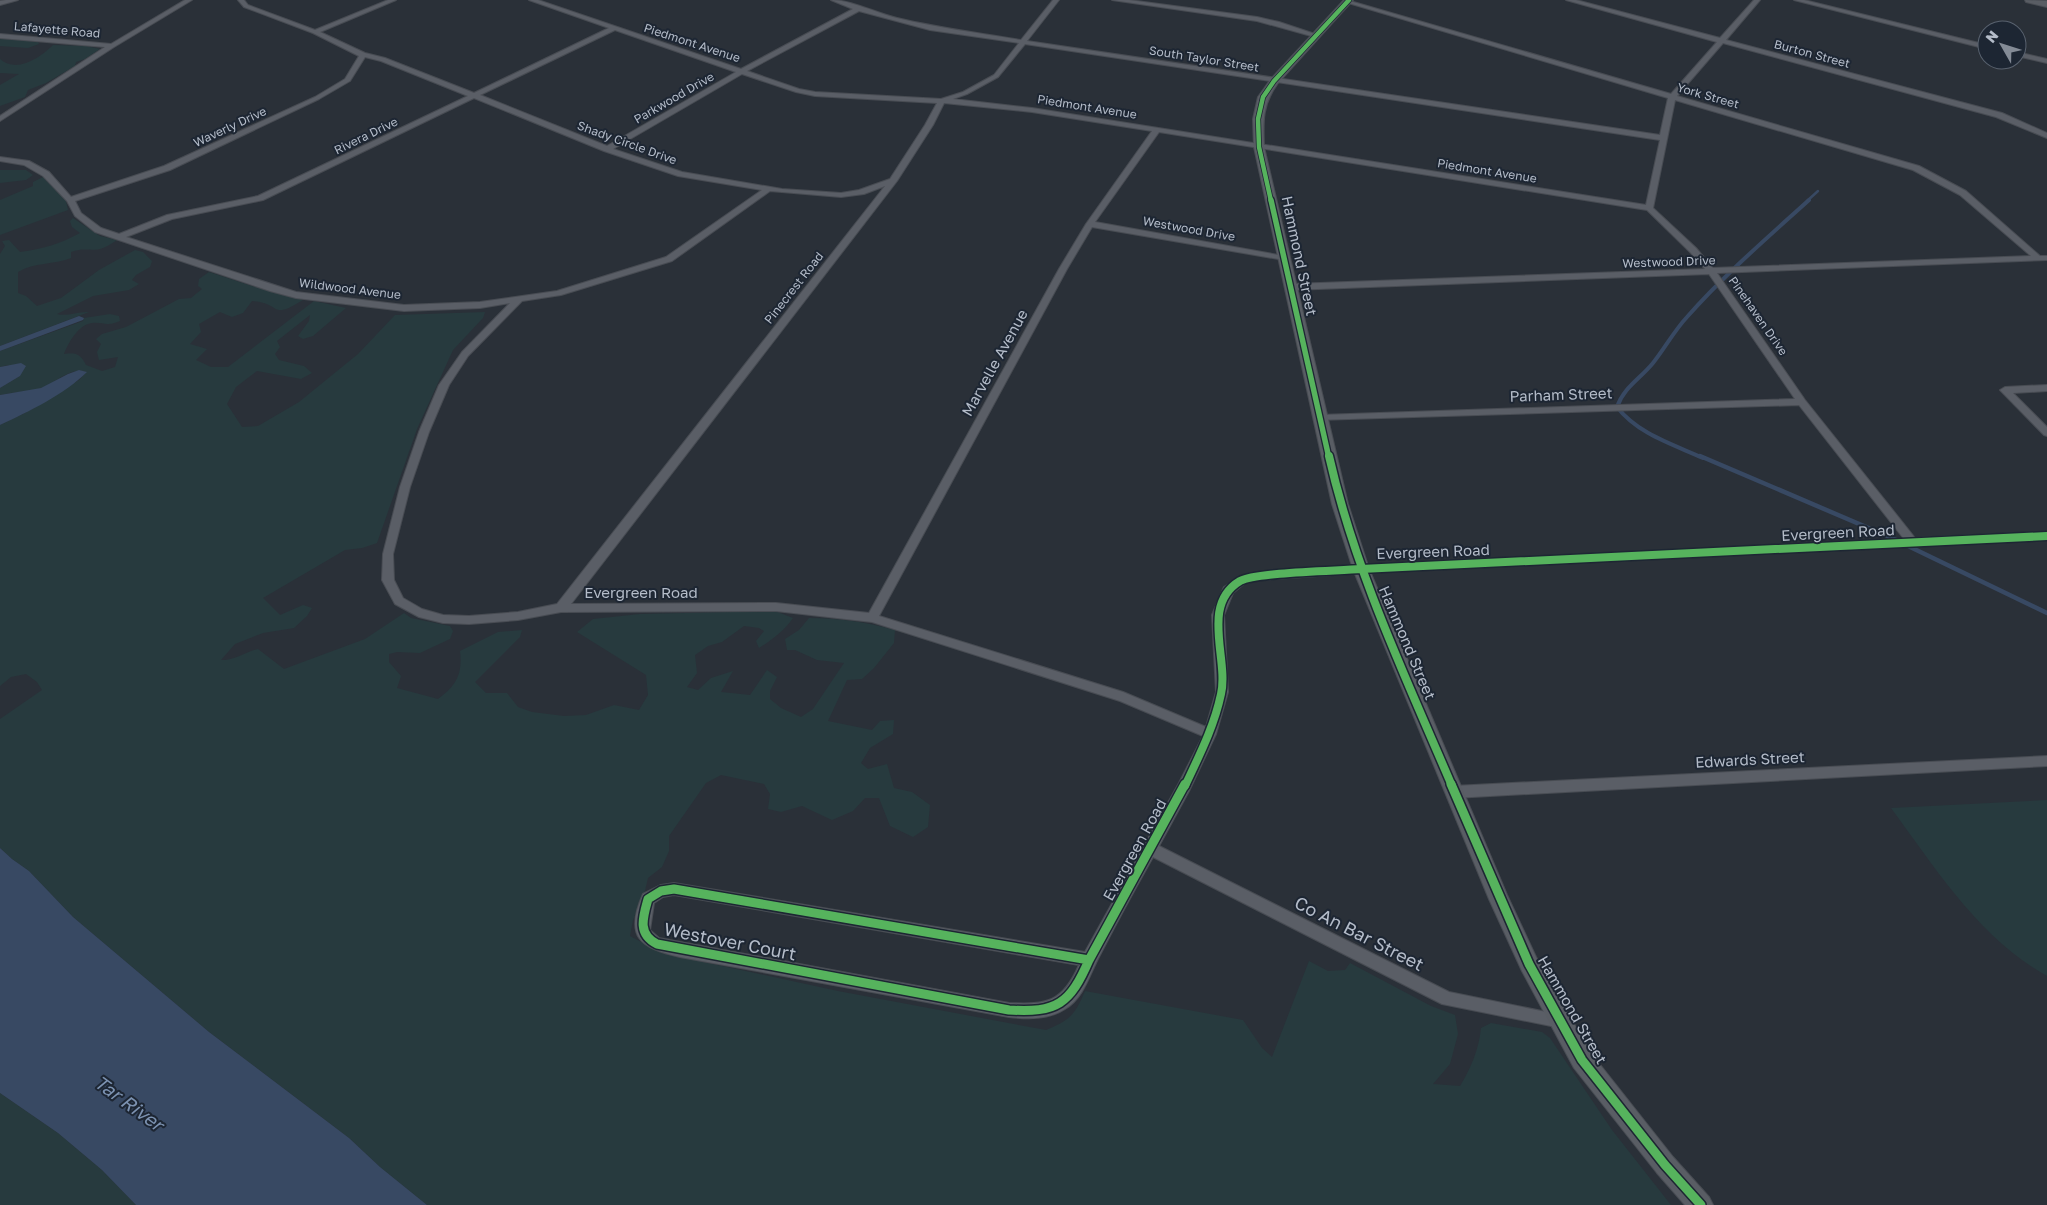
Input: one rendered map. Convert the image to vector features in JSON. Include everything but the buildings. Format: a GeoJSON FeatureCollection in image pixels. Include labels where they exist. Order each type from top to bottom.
{"type":"FeatureCollection","features":[{"type":"Feature","properties":{"kind":"street"},"geometry":{"type":"LineString","coordinates":[[0,3],[16,0]]}},
{"type":"Feature","properties":{"kind":"street"},"geometry":{"type":"LineString","coordinates":[[0,119],[112,46],[189,0]]}},
{"type":"Feature","properties":{"kind":"street"},"geometry":{"type":"LineString","coordinates":[[241,0],[246,6],[344,44],[363,55]]}},
{"type":"Feature","properties":{"kind":"street"},"geometry":{"type":"LineString","coordinates":[[315,32],[392,0]]}},
{"type":"Feature","properties":{"kind":"street","name":"Piedmont Avenue"},"geometry":{"type":"LineString","coordinates":[[532,0],[798,91],[815,94],[941,101],[1032,110],[1649,208]]}},
{"type":"Feature","properties":{"kind":"street","name":"South Taylor Street"},"geometry":{"type":"LineString","coordinates":[[834,0],[858,10],[930,28],[1664,138]]}},
{"type":"Feature","properties":{"kind":"street"},"geometry":{"type":"LineString","coordinates":[[941,101],[965,93],[996,76],[1056,0]]}},
{"type":"Feature","properties":{"kind":"street"},"geometry":{"type":"LineString","coordinates":[[1115,0],[1191,7],[1277,23],[1315,35]]}},
{"type":"Feature","properties":{"kind":"street","name":"Burton Street"},"geometry":{"type":"LineString","coordinates":[[1569,0],[2000,116],[2047,136]]}},
{"type":"Feature","properties":{"kind":"street"},"geometry":{"type":"LineString","coordinates":[[1649,208],[1672,97],[1757,0]]}},
{"type":"Feature","properties":{"kind":"street"},"geometry":{"type":"LineString","coordinates":[[1797,0],[1977,45]]}},
{"type":"Feature","properties":{"kind":"street"},"geometry":{"type":"LineString","coordinates":[[2029,0],[2047,4]]}},
{"type":"Feature","properties":{"kind":"street","name":"Hammond Street"},"geometry":{"type":"LineString","coordinates":[[1348,1],[1274,81],[1263,97],[1259,114],[1260,147],[1340,504],[1361,569],[1499,899],[1529,964],[1582,1060],[1665,1164],[1701,1205]]}},
{"type":"Feature","properties":{"kind":"street","name":"York Street"},"geometry":{"type":"LineString","coordinates":[[1348,1],[1916,168],[1963,193],[2043,258]]}},
{"type":"Feature","properties":{"kind":"street","name":"Parkwood Drive"},"geometry":{"type":"LineString","coordinates":[[607,149],[743,71],[858,10]]}},
{"type":"Feature","properties":{"kind":"street","name":"Rivera Drive"},"geometry":{"type":"LineString","coordinates":[[120,237],[170,217],[260,198],[613,29]]}},
{"type":"Feature","properties":{"kind":"street","name":"Lafayette Road"},"geometry":{"type":"LineString","coordinates":[[0,36],[112,46]]}},
{"type":"Feature","properties":{"kind":"street","name":"Shady Circle Drive"},"geometry":{"type":"LineString","coordinates":[[363,55],[384,59],[607,149],[681,174],[768,189],[841,195],[877,188],[894,179]]}},
{"type":"Feature","properties":{"kind":"street","name":"Waverly Drive"},"geometry":{"type":"LineString","coordinates":[[70,200],[167,168],[317,98],[348,80],[363,55]]}},
{"type":"Feature","properties":{"kind":"street"},"geometry":{"type":"LineString","coordinates":[[2027,56],[2047,61]]}},
{"type":"Feature","properties":{"kind":"street","name":"Pinecrest Road"},"geometry":{"type":"LineString","coordinates":[[561,608],[894,179],[929,125],[941,101]]}},
{"type":"Feature","properties":{"kind":"street","name":"Marvelle Avenue"},"geometry":{"type":"LineString","coordinates":[[872,618],[1063,268],[1090,224],[1158,130]]}},
{"type":"Feature","properties":{"kind":"street","name":"Wildwood Avenue"},"geometry":{"type":"LineString","coordinates":[[0,159],[37,168],[46,174],[70,200],[78,214],[98,230],[237,278],[296,294],[404,308],[480,305],[558,293],[669,259],[768,189]]}},
{"type":"Feature","properties":{"kind":"street","name":"Pinehaven Drive"},"geometry":{"type":"LineString","coordinates":[[1649,208],[1693,250],[1713,273],[1802,402],[1913,543]]}},
{"type":"Feature","properties":{"kind":"street","name":"Westwood Drive"},"geometry":{"type":"LineString","coordinates":[[1090,224],[1284,258]]}},
{"type":"Feature","properties":{"kind":"street","name":"Westwood Drive"},"geometry":{"type":"LineString","coordinates":[[1292,287],[1713,273],[2043,258]]}},
{"type":"Feature","properties":{"kind":"street","name":"Evergreen Road"},"geometry":{"type":"LineString","coordinates":[[519,299],[465,354],[444,385],[424,432],[405,487],[388,554],[388,580],[399,601],[419,613],[443,619],[477,620],[518,616],[561,608],[776,608],[872,618],[1123,697],[1210,734]]}},
{"type":"Feature","properties":{"kind":"street"},"geometry":{"type":"LineString","coordinates":[[2047,388],[2005,390],[2047,433]]}},
{"type":"Feature","properties":{"kind":"street","name":"Parham Street"},"geometry":{"type":"LineString","coordinates":[[1320,418],[1802,402]]}},
{"type":"Feature","properties":{"kind":"street","name":"Evergreen Road"},"geometry":{"type":"LineString","coordinates":[[1089,960],[1151,849],[1210,734],[1222,692],[1218,615],[1228,590],[1242,580],[1261,576],[1361,569],[2047,536]]}},
{"type":"Feature","properties":{"kind":"street","name":"Edwards Street"},"geometry":{"type":"LineString","coordinates":[[1454,792],[2047,761]]}},
{"type":"Feature","properties":{"kind":"street","name":"Co An Bar Street"},"geometry":{"type":"LineString","coordinates":[[1151,849],[1447,999],[1561,1021]]}},
{"type":"Feature","properties":{"kind":"street","name":"Westover Court"},"geometry":{"type":"LineString","coordinates":[[674,889],[1089,960],[1078,988],[1065,1003],[1048,1009],[1026,1011],[658,946],[648,940],[642,931],[641,922],[648,899],[661,891],[674,889]]}},
{"type":"Feature","properties":{"kind":"green space"},"geometry":{"type":"Polygon","coordinates":[[[0,38],[38,42],[39,44],[28,48],[0,46],[0,38]]]}},
{"type":"Feature","properties":{"kind":"green space"},"geometry":{"type":"Polygon","coordinates":[[[53,45],[86,46],[100,49],[85,59],[76,62],[75,66],[46,83],[28,90],[25,97],[0,106],[0,85],[19,74],[0,73],[0,59],[14,65],[21,64],[35,59],[53,45]]]}},
{"type":"Feature","properties":{"kind":"green space"},"geometry":{"type":"Polygon","coordinates":[[[0,170],[26,170],[33,175],[26,180],[0,183],[0,170]]]}},
{"type":"Feature","properties":{"kind":"green space"},"geometry":{"type":"Polygon","coordinates":[[[43,177],[66,201],[68,210],[0,235],[0,200],[33,186],[33,182],[43,177]]]}},
{"type":"Feature","properties":{"kind":"green space"},"geometry":{"type":"Polygon","coordinates":[[[73,218],[100,236],[117,240],[103,248],[78,250],[71,252],[71,258],[31,267],[18,272],[18,293],[26,296],[37,306],[61,298],[99,270],[135,250],[143,252],[152,261],[150,267],[136,275],[132,280],[139,284],[129,290],[93,296],[57,314],[89,312],[0,346],[0,254],[5,246],[2,241],[9,240],[20,252],[51,245],[80,233],[72,227],[70,221],[73,218]]]}},
{"type":"Feature","properties":{"kind":"green space"},"geometry":{"type":"Polygon","coordinates":[[[209,272],[303,300],[280,310],[262,302],[252,301],[243,313],[232,317],[220,312],[199,324],[201,332],[190,344],[207,349],[196,360],[211,367],[228,367],[314,301],[346,308],[313,336],[303,339],[298,336],[309,321],[310,315],[277,341],[280,347],[275,354],[279,360],[304,366],[312,373],[301,379],[257,371],[236,387],[227,404],[242,427],[258,426],[299,402],[358,354],[395,315],[485,312],[483,318],[453,350],[417,429],[377,543],[362,548],[345,550],[263,598],[280,615],[303,605],[312,608],[307,616],[294,628],[263,633],[235,644],[221,660],[230,659],[258,649],[284,669],[365,639],[404,613],[411,618],[450,626],[453,631],[450,639],[420,653],[397,652],[389,654],[389,662],[401,676],[397,688],[438,699],[457,679],[461,659],[460,651],[498,632],[522,630],[520,637],[475,682],[486,693],[507,693],[518,707],[532,712],[564,716],[586,715],[614,705],[639,710],[648,695],[646,675],[577,632],[593,619],[640,614],[775,611],[793,618],[769,642],[759,648],[756,641],[764,631],[759,628],[744,626],[722,642],[708,646],[695,655],[697,673],[687,687],[698,690],[711,678],[733,671],[721,692],[750,695],[767,670],[777,677],[770,691],[770,699],[781,708],[801,717],[813,709],[844,663],[817,660],[795,650],[787,650],[785,639],[799,630],[809,618],[852,621],[895,630],[894,643],[874,668],[862,679],[847,680],[828,721],[872,730],[880,721],[894,720],[893,734],[870,748],[861,763],[868,769],[887,764],[894,788],[912,792],[930,805],[928,827],[913,837],[890,826],[879,798],[865,798],[853,811],[832,820],[802,806],[781,812],[768,809],[770,794],[764,784],[721,775],[706,783],[669,836],[669,851],[662,867],[648,878],[643,899],[633,920],[630,936],[662,953],[838,991],[1046,1030],[1071,1016],[1085,991],[1243,1020],[1262,1048],[1272,1057],[1309,961],[1328,971],[1345,970],[1350,963],[1431,1006],[1455,1015],[1458,1034],[1450,1064],[1433,1084],[1460,1086],[1474,1058],[1481,1028],[1491,1023],[1542,1032],[1550,1038],[1612,1130],[1671,1205],[427,1205],[380,1167],[349,1138],[209,1032],[73,917],[29,871],[0,848],[0,719],[42,690],[37,682],[26,674],[11,677],[0,686],[0,425],[25,413],[79,380],[86,372],[73,372],[39,389],[0,395],[0,388],[20,376],[8,365],[0,367],[0,351],[83,321],[84,318],[110,314],[119,316],[120,321],[108,324],[87,324],[78,330],[64,354],[77,355],[82,358],[86,365],[102,371],[115,367],[118,357],[99,360],[97,352],[101,344],[96,339],[102,334],[126,327],[179,299],[191,298],[202,289],[198,286],[199,279],[209,272]]]}},
{"type":"Feature","properties":{"kind":"green space"},"geometry":{"type":"Polygon","coordinates":[[[2047,800],[2047,976],[2000,942],[1960,901],[1891,808],[2047,800]]]}},
{"type":"Feature","properties":{"kind":"green space"},"geometry":{"type":"Polygon","coordinates":[[[0,1093],[58,1133],[102,1170],[136,1205],[0,1205],[0,1093]]]}},
{"type":"Feature","properties":{"kind":"water"},"geometry":{"type":"Polygon","coordinates":[[[79,316],[84,318],[83,320],[0,351],[0,346],[79,316]]]}},
{"type":"Feature","properties":{"kind":"water"},"geometry":{"type":"Polygon","coordinates":[[[21,363],[26,366],[20,376],[0,388],[0,367],[21,363]]]}},
{"type":"Feature","properties":{"kind":"water"},"geometry":{"type":"Polygon","coordinates":[[[79,370],[87,372],[68,388],[0,425],[0,395],[41,388],[79,370]]]}},
{"type":"Feature","properties":{"kind":"water","name":"Tar River"},"geometry":{"type":"Polygon","coordinates":[[[0,848],[29,871],[73,917],[209,1032],[349,1138],[380,1167],[427,1205],[136,1205],[102,1170],[58,1133],[0,1093],[0,848]]]}},
{"type":"Feature","properties":{"kind":"waterway"},"geometry":{"type":"LineString","coordinates":[[1807,201],[1818,191]]}},
{"type":"Feature","properties":{"kind":"waterway"},"geometry":{"type":"LineString","coordinates":[[1703,458],[1645,431],[1625,416],[1617,407],[1624,394],[1653,363],[1678,328],[1701,301],[1809,200]]}},
{"type":"Feature","properties":{"kind":"waterway"},"geometry":{"type":"LineString","coordinates":[[1700,456],[1899,541]]}},
{"type":"Feature","properties":{"kind":"waterway"},"geometry":{"type":"LineString","coordinates":[[1906,545],[2047,613]]}},
{"type":"Feature","properties":{"kind":"cycle path"},"geometry":{"type":"LineString","coordinates":[[1349,0],[1274,81],[1263,97],[1258,119],[1259,147],[1340,504],[1361,569],[1499,899],[1529,964],[1582,1060],[1665,1165],[1701,1205]]}},
{"type":"Feature","properties":{"kind":"cycle path"},"geometry":{"type":"LineString","coordinates":[[1089,960],[674,889],[661,891],[648,899],[643,922],[643,930],[649,941],[680,950],[1009,1010],[1040,1011],[1052,1008],[1061,1004],[1076,988],[1089,960],[1184,787],[1210,734],[1222,692],[1218,615],[1228,590],[1242,580],[1261,576],[1361,569],[2047,536]]}}]}
